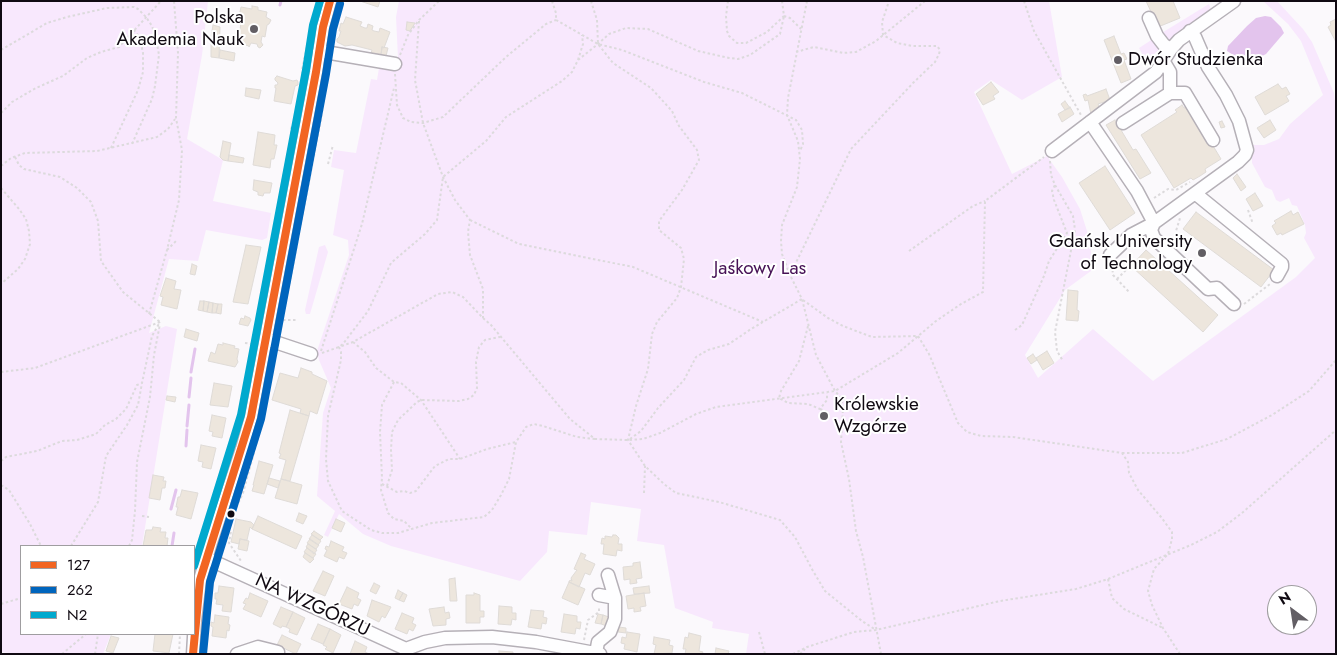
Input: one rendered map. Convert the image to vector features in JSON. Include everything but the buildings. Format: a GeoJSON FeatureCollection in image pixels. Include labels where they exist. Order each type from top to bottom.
{"type":"FeatureCollection","features":[{"type":"Feature","properties":{"kind":"street"},"geometry":{"type":"LineString","coordinates":[[195,621],[200,580],[242,449],[250,417],[260,338],[325,51],[330,1]]}},
{"type":"Feature","properties":{"kind":"street"},"geometry":{"type":"LineString","coordinates":[[1052,151],[1156,72],[1171,49],[1215,7],[1234,1]]}},
{"type":"Feature","properties":{"kind":"street"},"geometry":{"type":"LineString","coordinates":[[1149,18],[1160,40],[1171,49]]}},
{"type":"Feature","properties":{"kind":"street"},"geometry":{"type":"LineString","coordinates":[[1110,255],[1131,235],[1154,223],[1193,196],[1243,157],[1247,150],[1239,122],[1226,95],[1208,67],[1198,42],[1190,31]]}},
{"type":"Feature","properties":{"kind":"street"},"geometry":{"type":"LineString","coordinates":[[325,51],[395,64]]}},
{"type":"Feature","properties":{"kind":"street"},"geometry":{"type":"LineString","coordinates":[[1164,62],[1170,72],[1170,93]]}},
{"type":"Feature","properties":{"kind":"street"},"geometry":{"type":"LineString","coordinates":[[1123,123],[1170,93],[1185,93],[1213,140]]}},
{"type":"Feature","properties":{"kind":"street"},"geometry":{"type":"LineString","coordinates":[[1090,122],[1137,191],[1154,223]]}},
{"type":"Feature","properties":{"kind":"street"},"geometry":{"type":"LineString","coordinates":[[1193,196],[1282,264],[1277,276]]}},
{"type":"Feature","properties":{"kind":"street"},"geometry":{"type":"LineString","coordinates":[[1154,223],[1151,230],[1154,238],[1208,289],[1217,288],[1234,304]]}},
{"type":"Feature","properties":{"kind":"street"},"geometry":{"type":"LineString","coordinates":[[260,338],[311,354]]}},
{"type":"Feature","properties":{"kind":"street","name":"NA WZGÓRZU"},"geometry":{"type":"LineString","coordinates":[[206,558],[407,651],[425,642],[445,638],[492,637],[536,642],[598,653],[598,642],[610,632],[615,619],[615,598],[608,575]]}},
{"type":"Feature","properties":{"kind":"street"},"geometry":{"type":"LineString","coordinates":[[599,595],[615,598]]}},
{"type":"Feature","properties":{"kind":"street"},"geometry":{"type":"LineString","coordinates":[[193,654],[194,635]]}},
{"type":"Feature","properties":{"kind":"street"},"geometry":{"type":"LineString","coordinates":[[238,654],[258,647],[278,652]]}},
{"type":"Feature","properties":{"kind":"path"},"geometry":{"type":"LineString","coordinates":[[1,113],[12,102],[36,88],[63,76],[87,58],[118,47],[162,1]]}},
{"type":"Feature","properties":{"kind":"path"},"geometry":{"type":"LineString","coordinates":[[149,314],[179,200],[182,160],[181,136],[176,118],[178,53],[174,1]]}},
{"type":"Feature","properties":{"kind":"path"},"geometry":{"type":"LineString","coordinates":[[439,1],[419,20],[408,35],[395,64],[397,106],[403,118],[411,122],[423,122],[443,117],[506,56],[546,24],[556,20]]}},
{"type":"Feature","properties":{"kind":"path"},"geometry":{"type":"LineString","coordinates":[[552,1],[556,20],[598,44],[622,50],[704,82],[742,93],[796,120],[802,130],[803,144],[800,153]]}},
{"type":"Feature","properties":{"kind":"path"},"geometry":{"type":"LineString","coordinates":[[591,1],[597,20],[598,44],[613,63],[651,88],[672,111],[679,126],[697,150],[699,160],[682,190],[659,220],[659,230],[681,248],[684,260],[681,287],[677,298],[658,322],[652,334],[648,369],[636,406],[628,440],[645,466],[676,493],[719,502],[780,520],[795,537],[825,591],[876,630]]}},
{"type":"Feature","properties":{"kind":"path"},"geometry":{"type":"LineString","coordinates":[[728,1],[727,31],[729,36],[737,43],[746,43],[767,32],[784,16]]}},
{"type":"Feature","properties":{"kind":"path"},"geometry":{"type":"LineString","coordinates":[[578,60],[609,34],[626,28],[648,29],[698,51],[738,59],[750,54],[780,34],[784,16],[782,1]]}},
{"type":"Feature","properties":{"kind":"path"},"geometry":{"type":"LineString","coordinates":[[807,1],[796,52],[787,115],[798,141],[800,173],[797,188],[782,224],[782,254],[802,299],[816,355],[835,391],[841,398],[841,442],[849,479],[856,531],[863,557],[881,654]]}},
{"type":"Feature","properties":{"kind":"path"},"geometry":{"type":"LineString","coordinates":[[883,36],[882,22],[889,1]]}},
{"type":"Feature","properties":{"kind":"path"},"geometry":{"type":"LineString","coordinates":[[796,52],[814,47],[843,53],[856,52],[883,36],[925,1]]}},
{"type":"Feature","properties":{"kind":"path"},"geometry":{"type":"LineString","coordinates":[[1024,1],[1034,31],[1082,118],[1090,122]]}},
{"type":"Feature","properties":{"kind":"path"},"geometry":{"type":"LineString","coordinates":[[1,50],[46,23],[107,8],[134,7],[146,17],[152,26],[158,47],[157,71],[152,98],[132,144]]}},
{"type":"Feature","properties":{"kind":"path"},"geometry":{"type":"LineString","coordinates":[[784,16],[790,18],[801,29]]}},
{"type":"Feature","properties":{"kind":"path"},"geometry":{"type":"LineString","coordinates":[[419,20],[415,80],[423,122],[443,177],[455,200],[470,220],[519,244],[633,267],[763,322]]}},
{"type":"Feature","properties":{"kind":"path"},"geometry":{"type":"LineString","coordinates":[[111,148],[138,90],[143,72],[143,53],[140,38],[134,30]]}},
{"type":"Feature","properties":{"kind":"path"},"geometry":{"type":"LineString","coordinates":[[339,347],[363,319],[391,263],[425,234],[437,220],[443,177],[486,141],[506,117],[562,81],[572,72],[583,44],[582,35]]}},
{"type":"Feature","properties":{"kind":"path"},"geometry":{"type":"LineString","coordinates":[[790,275],[851,149],[935,62],[939,54],[940,50],[936,46],[912,46],[897,43],[883,36]]}},
{"type":"Feature","properties":{"kind":"path"},"geometry":{"type":"LineString","coordinates":[[282,328],[328,78],[325,51]]}},
{"type":"Feature","properties":{"kind":"path"},"geometry":{"type":"LineString","coordinates":[[395,84],[362,224],[321,353],[353,342],[438,294],[452,292],[463,297],[491,325],[570,418],[595,439]]}},
{"type":"Feature","properties":{"kind":"path"},"geometry":{"type":"LineString","coordinates":[[277,215],[291,139],[291,129],[294,119],[298,115]]}},
{"type":"Feature","properties":{"kind":"path"},"geometry":{"type":"LineString","coordinates":[[1,166],[25,153],[73,153],[111,148],[157,138],[168,129],[176,118]]}},
{"type":"Feature","properties":{"kind":"path"},"geometry":{"type":"LineString","coordinates":[[328,164],[333,145]]}},
{"type":"Feature","properties":{"kind":"path"},"geometry":{"type":"LineString","coordinates":[[1052,151],[1049,165],[1055,185],[1073,216],[1075,230],[1055,332],[1057,352],[1063,361]]}},
{"type":"Feature","properties":{"kind":"path"},"geometry":{"type":"LineString","coordinates":[[909,251],[973,206],[985,202],[1052,151]]}},
{"type":"Feature","properties":{"kind":"path"},"geometry":{"type":"LineString","coordinates":[[15,157],[19,165],[24,169],[60,177],[77,188],[91,202],[98,221],[102,261],[123,292],[160,322]]}},
{"type":"Feature","properties":{"kind":"path"},"geometry":{"type":"LineString","coordinates":[[1015,330],[1022,325],[1049,261],[1067,233],[1054,200],[1052,191],[1055,185]]}},
{"type":"Feature","properties":{"kind":"path"},"geometry":{"type":"LineString","coordinates":[[1,188],[26,219],[30,244],[26,258],[18,270],[1,284]]}},
{"type":"Feature","properties":{"kind":"path"},"geometry":{"type":"LineString","coordinates":[[1150,200],[1168,189]]}},
{"type":"Feature","properties":{"kind":"path"},"geometry":{"type":"LineString","coordinates":[[1178,260],[1177,224],[1193,196]]}},
{"type":"Feature","properties":{"kind":"path"},"geometry":{"type":"LineString","coordinates":[[339,347],[342,360],[328,416],[326,459],[328,481],[342,511],[358,523],[382,533],[398,533],[452,519],[484,517],[492,510],[509,479],[516,442],[526,427],[534,424],[577,437],[595,439],[628,440],[643,438],[660,433],[696,414],[716,407],[835,391],[898,353],[961,304],[983,292],[985,202]]}},
{"type":"Feature","properties":{"kind":"path"},"geometry":{"type":"LineString","coordinates":[[470,220],[468,232],[470,255],[483,289],[483,318]]}},
{"type":"Feature","properties":{"kind":"path"},"geometry":{"type":"LineString","coordinates":[[167,250],[177,240]]}},
{"type":"Feature","properties":{"kind":"path"},"geometry":{"type":"LineString","coordinates":[[1110,255],[1113,275],[1130,293]]}},
{"type":"Feature","properties":{"kind":"path"},"geometry":{"type":"LineString","coordinates":[[1117,279],[1131,264],[1127,261]]}},
{"type":"Feature","properties":{"kind":"path"},"geometry":{"type":"LineString","coordinates":[[1234,304],[1243,304],[1266,289],[1277,276]]}},
{"type":"Feature","properties":{"kind":"path"},"geometry":{"type":"LineString","coordinates":[[802,299],[835,322],[872,337],[918,336]]}},
{"type":"Feature","properties":{"kind":"path"},"geometry":{"type":"LineString","coordinates":[[628,440],[641,431],[658,408],[684,380],[696,357],[708,350],[729,344],[802,299]]}},
{"type":"Feature","properties":{"kind":"path"},"geometry":{"type":"LineString","coordinates":[[283,320],[298,320]]}},
{"type":"Feature","properties":{"kind":"path"},"geometry":{"type":"LineString","coordinates":[[1,372],[35,368],[160,322]]}},
{"type":"Feature","properties":{"kind":"path"},"geometry":{"type":"LineString","coordinates":[[72,545],[98,502],[106,456],[138,405],[152,336],[160,322]]}},
{"type":"Feature","properties":{"kind":"path"},"geometry":{"type":"LineString","coordinates":[[130,545],[132,540],[135,512],[137,462],[150,397],[154,355],[160,322]]}},
{"type":"Feature","properties":{"kind":"path"},"geometry":{"type":"LineString","coordinates":[[779,398],[799,360],[808,325]]}},
{"type":"Feature","properties":{"kind":"path"},"geometry":{"type":"LineString","coordinates":[[387,486],[392,470],[392,432],[402,414],[421,400],[459,401],[474,395],[478,388],[476,362],[479,347],[485,340],[501,336]]}},
{"type":"Feature","properties":{"kind":"path"},"geometry":{"type":"LineString","coordinates":[[918,336],[929,354],[958,423],[967,432],[981,436],[1013,438],[1122,453],[1182,453],[1227,438],[1272,415],[1309,391],[1336,360]]}},
{"type":"Feature","properties":{"kind":"path"},"geometry":{"type":"LineString","coordinates":[[248,372],[252,344],[260,338]]}},
{"type":"Feature","properties":{"kind":"path"},"geometry":{"type":"LineString","coordinates":[[353,342],[366,352],[376,368],[394,382],[402,383],[421,400],[460,459]]}},
{"type":"Feature","properties":{"kind":"path"},"geometry":{"type":"LineString","coordinates":[[245,343],[252,344]]}},
{"type":"Feature","properties":{"kind":"path"},"geometry":{"type":"LineString","coordinates":[[394,382],[382,405],[380,432],[382,497],[388,513],[394,519],[404,522],[412,529]]}},
{"type":"Feature","properties":{"kind":"path"},"geometry":{"type":"LineString","coordinates":[[1,461],[6,457],[37,451],[62,441],[77,440],[96,434],[126,409],[136,385],[142,383]]}},
{"type":"Feature","properties":{"kind":"path"},"geometry":{"type":"LineString","coordinates":[[820,409],[827,400],[827,393]]}},
{"type":"Feature","properties":{"kind":"path"},"geometry":{"type":"LineString","coordinates":[[779,398],[788,403],[808,404],[829,415],[826,420],[823,418],[824,416]]}},
{"type":"Feature","properties":{"kind":"path"},"geometry":{"type":"LineString","coordinates":[[793,654],[807,647],[854,632],[876,630],[1000,601],[1076,589],[1191,546],[1217,532],[1242,513],[1336,430]]}},
{"type":"Feature","properties":{"kind":"path"},"geometry":{"type":"LineString","coordinates":[[382,484],[390,490],[410,493],[416,491],[435,466],[448,460],[460,459],[487,449],[516,442]]}},
{"type":"Feature","properties":{"kind":"path"},"geometry":{"type":"LineString","coordinates":[[1122,453],[1128,462],[1129,473],[1138,490],[1161,516],[1172,532],[1168,554],[1154,569],[1148,591],[1152,605],[1163,628],[1180,654]]}},
{"type":"Feature","properties":{"kind":"path"},"geometry":{"type":"LineString","coordinates":[[644,493],[645,466]]}},
{"type":"Feature","properties":{"kind":"path"},"geometry":{"type":"LineString","coordinates":[[1,485],[9,490],[40,545]]}},
{"type":"Feature","properties":{"kind":"path"},"geometry":{"type":"LineString","coordinates":[[142,516],[149,517]]}},
{"type":"Feature","properties":{"kind":"path"},"geometry":{"type":"LineString","coordinates":[[227,530],[232,531],[229,543],[243,564]]}},
{"type":"Feature","properties":{"kind":"path"},"geometry":{"type":"LineString","coordinates":[[1108,578],[1112,598],[1124,609],[1163,628]]}},
{"type":"Feature","properties":{"kind":"path"},"geometry":{"type":"LineString","coordinates":[[1,604],[20,598]]}},
{"type":"Feature","properties":{"kind":"path"},"geometry":{"type":"LineString","coordinates":[[759,632],[765,654]]}},
{"type":"Feature","properties":{"kind":"path"},"geometry":{"type":"LineString","coordinates":[[62,654],[85,635]]}},
{"type":"Feature","properties":{"kind":"path"},"geometry":{"type":"LineString","coordinates":[[95,654],[98,635]]}},
{"type":"Feature","properties":{"kind":"path"},"geometry":{"type":"LineString","coordinates":[[179,654],[180,635]]}},
{"type":"Feature","properties":{"kind":"path"},"geometry":{"type":"LineString","coordinates":[[800,654],[807,647]]}},
{"type":"Feature","properties":{"kind":"green space"},"geometry":{"type":"Polygon","coordinates":[[[1,1],[208,1],[202,55],[187,139],[223,160],[213,201],[271,213],[267,238],[262,240],[206,230],[198,261],[169,259],[149,333],[166,326],[177,329],[142,545],[20,545],[20,635],[111,635],[103,654],[16,654],[1,652],[1,1]]]}},
{"type":"Feature","properties":{"kind":"green space","name":"Jaśkowy Las"},"geometry":{"type":"Polygon","coordinates":[[[399,1],[1049,1],[1062,77],[1022,100],[991,80],[974,92],[1012,174],[1047,156],[1062,177],[1080,209],[1095,268],[1065,290],[1025,355],[1038,378],[1093,329],[1153,381],[1296,277],[1315,258],[1304,238],[1306,233],[1305,225],[1297,206],[1292,205],[1289,198],[1280,202],[1276,200],[1272,190],[1265,187],[1252,163],[1255,149],[1253,145],[1264,145],[1279,139],[1290,124],[1323,95],[1301,41],[1288,24],[1263,1],[1277,1],[1303,29],[1312,42],[1334,93],[1336,112],[1336,654],[746,654],[749,634],[712,628],[713,622],[675,608],[664,545],[637,541],[641,509],[591,502],[587,535],[549,531],[547,552],[520,581],[391,546],[363,534],[339,514],[328,537],[324,535],[335,511],[317,496],[323,413],[331,388],[317,351],[349,255],[348,240],[333,235],[344,170],[331,167],[334,150],[356,153],[371,79],[377,80],[379,68],[392,68],[398,58],[396,17],[399,1]]]}},
{"type":"Feature","properties":{"kind":"green space"},"geometry":{"type":"Polygon","coordinates":[[[1209,4],[1211,10],[1170,40],[1168,41],[1160,34],[1209,4]]]}},
{"type":"Feature","properties":{"kind":"green space"},"geometry":{"type":"Polygon","coordinates":[[[318,8],[323,9],[312,68],[306,67],[308,49],[318,8]]]}},
{"type":"Feature","properties":{"kind":"green space"},"geometry":{"type":"Polygon","coordinates":[[[1156,37],[1160,49],[1146,61],[1139,48],[1156,37]]]}},
{"type":"Feature","properties":{"kind":"green space"},"geometry":{"type":"Polygon","coordinates":[[[325,245],[328,252],[310,314],[306,314],[305,310],[319,247],[325,245]]]}},
{"type":"Feature","properties":{"kind":"shaded area"},"geometry":{"type":"Polygon","coordinates":[[[1271,17],[1284,33],[1266,54],[1254,60],[1243,61],[1227,51],[1228,46],[1247,26],[1256,18],[1271,17]]]}},
{"type":"Feature","properties":{"kind":"waterway"},"geometry":{"type":"LineString","coordinates":[[280,5],[281,1]]}},
{"type":"Feature","properties":{"kind":"waterway"},"geometry":{"type":"LineString","coordinates":[[191,372],[195,349]]}},
{"type":"Feature","properties":{"kind":"waterway"},"geometry":{"type":"LineString","coordinates":[[189,397],[191,378]]}},
{"type":"Feature","properties":{"kind":"waterway"},"geometry":{"type":"LineString","coordinates":[[187,426],[189,405]]}},
{"type":"Feature","properties":{"kind":"waterway"},"geometry":{"type":"LineString","coordinates":[[186,446],[187,430]]}},
{"type":"Feature","properties":{"kind":"waterway"},"geometry":{"type":"LineString","coordinates":[[171,509],[176,490]]}},
{"type":"Feature","properties":{"kind":"waterway"},"geometry":{"type":"LineString","coordinates":[[172,545],[174,533]]}},
{"type":"Feature","properties":{"kind":"transit line","name":"N2"},"geometry":{"type":"LineString","coordinates":[[195,563],[241,415],[313,25],[320,1]]}},
{"type":"Feature","properties":{"kind":"transit line","name":"127"},"geometry":{"type":"LineString","coordinates":[[195,633],[200,580],[251,417],[323,27],[330,1]]}},
{"type":"Feature","properties":{"kind":"transit line","name":"262"},"geometry":{"type":"LineString","coordinates":[[203,654],[210,582],[261,419],[333,29],[340,4]]}},
{"type":"Feature","properties":{"kind":"transit line","name":"127"},"geometry":{"type":"LineString","coordinates":[[193,654],[195,635]]}},
{"type":"Feature","properties":{"kind":"place","name":"Polska Akademia Nauk"},"geometry":{"type":"Point","coordinates":[254,29]}},
{"type":"Feature","properties":{"kind":"place","name":"Dwór Studzienka"},"geometry":{"type":"Point","coordinates":[1118,60]}},
{"type":"Feature","properties":{"kind":"place","name":"Gdańsk University of Technology"},"geometry":{"type":"Point","coordinates":[1202,253]}},
{"type":"Feature","properties":{"kind":"place","name":"Królewskie Wzgórze"},"geometry":{"type":"Point","coordinates":[824,416]}}]}
